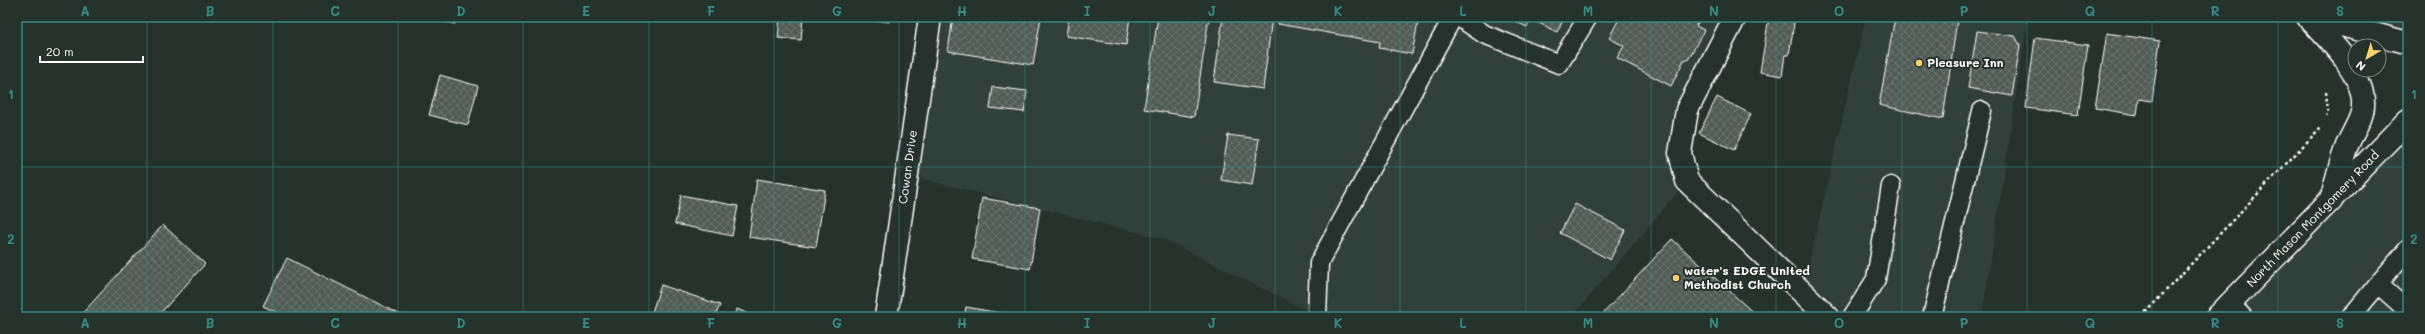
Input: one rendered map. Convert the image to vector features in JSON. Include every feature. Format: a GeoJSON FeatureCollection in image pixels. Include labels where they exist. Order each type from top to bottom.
{"type":"FeatureCollection","features":[{"type":"Feature","properties":{"kind":"street","name":"Cowan Drive"},"geometry":{"type":"LineString","coordinates":[[886,317],[930,17]]}},
{"type":"Feature","properties":{"kind":"street"},"geometry":{"type":"LineString","coordinates":[[1735,17],[1687,110],[1680,153],[1687,181],[1828,317]]}},
{"type":"Feature","properties":{"kind":"street"},"geometry":{"type":"LineString","coordinates":[[2308,17],[2341,53],[2358,81],[2364,100],[2359,122],[2345,150],[2331,202]]}},
{"type":"Feature","properties":{"kind":"street"},"geometry":{"type":"LineString","coordinates":[[2311,17],[2408,42]]}},
{"type":"Feature","properties":{"kind":"street","name":"North Mason Montgomery Road"},"geometry":{"type":"LineString","coordinates":[[2230,313],[2408,120]]}},
{"type":"Feature","properties":{"kind":"lane"},"geometry":{"type":"LineString","coordinates":[[1317,317],[1319,263],[1453,17]]}},
{"type":"Feature","properties":{"kind":"lane"},"geometry":{"type":"LineString","coordinates":[[1459,17],[1484,34],[1559,64],[1588,17]]}},
{"type":"Feature","properties":{"kind":"lane"},"geometry":{"type":"LineString","coordinates":[[1932,317],[1982,111]]}},
{"type":"Feature","properties":{"kind":"lane"},"geometry":{"type":"LineString","coordinates":[[1852,317],[1876,279],[1891,186]]}},
{"type":"Feature","properties":{"kind":"lane"},"geometry":{"type":"LineString","coordinates":[[2351,317],[2408,249]]}},
{"type":"Feature","properties":{"kind":"lane"},"geometry":{"type":"LineString","coordinates":[[2378,284],[2408,311]]}},
{"type":"Feature","properties":{"kind":"path"},"geometry":{"type":"LineString","coordinates":[[2141,317],[2314,137],[2323,125],[2328,111],[2326,92]]}},
{"type":"Feature","properties":{"kind":"shaded area"},"geometry":{"type":"Polygon","coordinates":[[[930,17],[1735,17],[1687,110],[1687,181],[1572,317],[1320,317],[1164,239],[906,175],[930,17]]]}},
{"type":"Feature","properties":{"kind":"shaded area"},"geometry":{"type":"Polygon","coordinates":[[[1866,17],[2028,17],[1982,317],[1828,317],[1802,294],[1866,17]]]}},
{"type":"Feature","properties":{"kind":"shaded area"},"geometry":{"type":"Polygon","coordinates":[[[2311,17],[2408,17],[2408,47],[2387,41],[2387,38],[2379,38],[2311,17]]]}},
{"type":"Feature","properties":{"kind":"shaded area"},"geometry":{"type":"Polygon","coordinates":[[[2408,121],[2408,317],[2217,317],[2408,121]]]}},
{"type":"Feature","properties":{"kind":"building"},"geometry":{"type":"Polygon","coordinates":[[[435,17],[456,17],[455,24],[435,19],[435,17]]]}},
{"type":"Feature","properties":{"kind":"building"},"geometry":{"type":"Polygon","coordinates":[[[780,17],[803,17],[801,40],[778,38],[780,17]]]}},
{"type":"Feature","properties":{"kind":"building"},"geometry":{"type":"Polygon","coordinates":[[[858,17],[889,17],[889,22],[858,17]]]}},
{"type":"Feature","properties":{"kind":"building"},"geometry":{"type":"Polygon","coordinates":[[[953,17],[1041,17],[1033,65],[948,51],[953,17]]]}},
{"type":"Feature","properties":{"kind":"building"},"geometry":{"type":"Polygon","coordinates":[[[1069,17],[1130,17],[1126,45],[1066,36],[1069,17]]]}},
{"type":"Feature","properties":{"kind":"building"},"geometry":{"type":"Polygon","coordinates":[[[1158,17],[1209,17],[1194,117],[1144,109],[1158,17]]]}},
{"type":"Feature","properties":{"kind":"building"},"geometry":{"type":"Polygon","coordinates":[[[1223,17],[1272,17],[1263,89],[1214,82],[1223,17]]]}},
{"type":"Feature","properties":{"kind":"building"},"geometry":{"type":"Polygon","coordinates":[[[1279,17],[1419,17],[1412,54],[1379,48],[1380,42],[1278,24],[1279,17]]]}},
{"type":"Feature","properties":{"kind":"building"},"geometry":{"type":"Polygon","coordinates":[[[1565,17],[1557,32],[1531,19],[1527,27],[1508,18],[1565,17]]]}},
{"type":"Feature","properties":{"kind":"building"},"geometry":{"type":"Polygon","coordinates":[[[1620,17],[1701,17],[1696,26],[1704,30],[1688,60],[1684,60],[1671,86],[1617,58],[1624,46],[1609,38],[1620,17]]]}},
{"type":"Feature","properties":{"kind":"building"},"geometry":{"type":"Polygon","coordinates":[[[1769,17],[1795,17],[1789,55],[1785,55],[1782,76],[1760,72],[1769,17]]]}},
{"type":"Feature","properties":{"kind":"building","name":"Pleasure Inn"},"geometry":{"type":"Polygon","coordinates":[[[1895,17],[1942,17],[1957,20],[1943,119],[1879,105],[1895,17]]]}},
{"type":"Feature","properties":{"kind":"building"},"geometry":{"type":"Polygon","coordinates":[[[1977,31],[2015,36],[2020,45],[2012,96],[1968,88],[1977,31]]]}},
{"type":"Feature","properties":{"kind":"building"},"geometry":{"type":"Polygon","coordinates":[[[2107,33],[2160,41],[2152,101],[2139,99],[2137,115],[2095,108],[2107,33]]]}},
{"type":"Feature","properties":{"kind":"building"},"geometry":{"type":"Polygon","coordinates":[[[2035,38],[2088,45],[2078,115],[2026,108],[2035,38]]]}},
{"type":"Feature","properties":{"kind":"building"},"geometry":{"type":"Polygon","coordinates":[[[440,75],[478,86],[468,125],[429,115],[440,75]]]}},
{"type":"Feature","properties":{"kind":"building"},"geometry":{"type":"Polygon","coordinates":[[[993,87],[1027,91],[1024,112],[990,108],[993,87]]]}},
{"type":"Feature","properties":{"kind":"building"},"geometry":{"type":"Polygon","coordinates":[[[1717,97],[1751,114],[1734,150],[1699,133],[1717,97]]]}},
{"type":"Feature","properties":{"kind":"building"},"geometry":{"type":"Polygon","coordinates":[[[1228,135],[1259,139],[1252,185],[1221,180],[1228,135]]]}},
{"type":"Feature","properties":{"kind":"building"},"geometry":{"type":"Polygon","coordinates":[[[757,179],[825,190],[816,247],[749,237],[757,179]]]}},
{"type":"Feature","properties":{"kind":"building"},"geometry":{"type":"Polygon","coordinates":[[[681,195],[738,206],[732,236],[675,224],[681,195]]]}},
{"type":"Feature","properties":{"kind":"building"},"geometry":{"type":"Polygon","coordinates":[[[982,198],[1040,208],[1030,269],[972,259],[982,198]]]}},
{"type":"Feature","properties":{"kind":"building"},"geometry":{"type":"Polygon","coordinates":[[[1575,204],[1625,230],[1610,260],[1560,233],[1575,204]]]}},
{"type":"Feature","properties":{"kind":"building"},"geometry":{"type":"Polygon","coordinates":[[[163,225],[205,264],[157,317],[79,317],[163,225]]]}},
{"type":"Feature","properties":{"kind":"building","name":"water's EDGE United Methodist Church"},"geometry":{"type":"Polygon","coordinates":[[[1672,239],[1758,317],[1600,317],[1672,239]]]}},
{"type":"Feature","properties":{"kind":"building"},"geometry":{"type":"Polygon","coordinates":[[[287,258],[405,317],[286,317],[263,306],[287,258]]]}},
{"type":"Feature","properties":{"kind":"building"},"geometry":{"type":"Polygon","coordinates":[[[661,285],[720,305],[715,317],[657,317],[651,315],[661,285]]]}},
{"type":"Feature","properties":{"kind":"building"},"geometry":{"type":"Polygon","coordinates":[[[966,307],[1022,317],[964,317],[966,307]]]}},
{"type":"Feature","properties":{"kind":"building"},"geometry":{"type":"Polygon","coordinates":[[[737,309],[755,317],[733,317],[737,309]]]}},
{"type":"Feature","properties":{"kind":"place","name":"Pleasure Inn"},"geometry":{"type":"Point","coordinates":[1919,63]}},
{"type":"Feature","properties":{"kind":"place","name":"water's EDGE United Methodist Church"},"geometry":{"type":"Point","coordinates":[1676,278]}}]}
